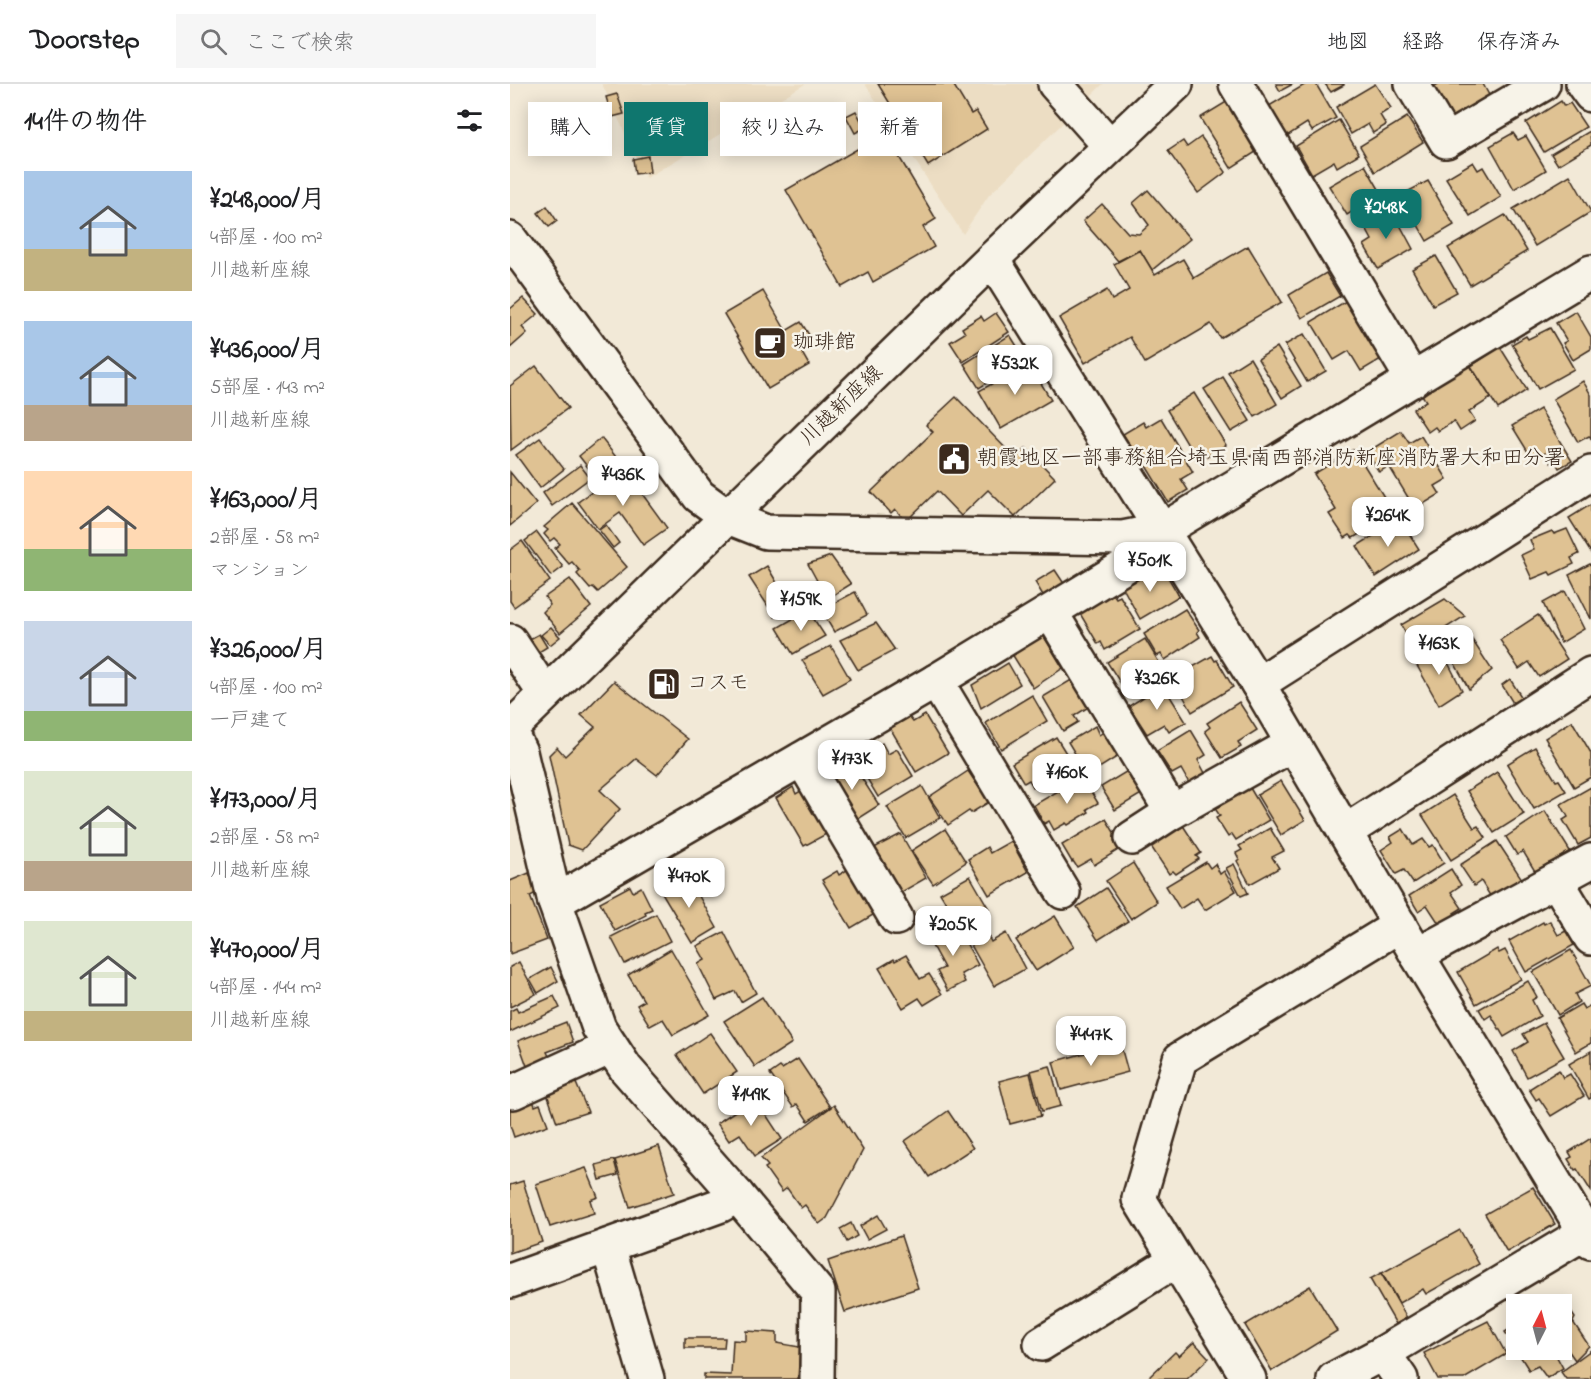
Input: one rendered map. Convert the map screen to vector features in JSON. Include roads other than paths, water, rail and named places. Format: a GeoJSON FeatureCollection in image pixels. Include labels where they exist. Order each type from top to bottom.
{"type":"FeatureCollection","features":[{"type":"Feature","properties":{"kind":"street"},"geometry":{"type":"LineString","coordinates":[[1055,84],[1110,146]]}},
{"type":"Feature","properties":{"kind":"street","name":"川越新座線"},"geometry":{"type":"LineString","coordinates":[[510,730],[992,259],[1176,84]]}},
{"type":"Feature","properties":{"kind":"street"},"geometry":{"type":"LineString","coordinates":[[1236,84],[1413,380]]}},
{"type":"Feature","properties":{"kind":"street"},"geometry":{"type":"LineString","coordinates":[[1412,84],[1446,141],[1544,84]]}},
{"type":"Feature","properties":{"kind":"street"},"geometry":{"type":"LineString","coordinates":[[1583,84],[1591,94]]}},
{"type":"Feature","properties":{"kind":"street"},"geometry":{"type":"LineString","coordinates":[[510,239],[699,496],[728,517],[766,532],[1123,538],[1166,535]]}},
{"type":"Feature","properties":{"kind":"street"},"geometry":{"type":"LineString","coordinates":[[992,259],[1258,684],[1417,955],[1589,1235],[1335,1379]]}},
{"type":"Feature","properties":{"kind":"street"},"geometry":{"type":"LineString","coordinates":[[555,902],[1051,613],[1166,535],[1413,380],[1589,278]]}},
{"type":"Feature","properties":{"kind":"street"},"geometry":{"type":"LineString","coordinates":[[1258,684],[1591,473]]}},
{"type":"Feature","properties":{"kind":"street"},"geometry":{"type":"LineString","coordinates":[[1051,613],[1172,812]]}},
{"type":"Feature","properties":{"kind":"street"},"geometry":{"type":"LineString","coordinates":[[510,641],[545,694]]}},
{"type":"Feature","properties":{"kind":"street"},"geometry":{"type":"LineString","coordinates":[[1345,831],[1591,674]]}},
{"type":"Feature","properties":{"kind":"street"},"geometry":{"type":"LineString","coordinates":[[936,681],[1063,892]]}},
{"type":"Feature","properties":{"kind":"street"},"geometry":{"type":"LineString","coordinates":[[510,730],[520,752],[555,902],[599,1028],[626,1069],[737,1195],[818,1292],[817,1379]]}},
{"type":"Feature","properties":{"kind":"street"},"geometry":{"type":"LineString","coordinates":[[1132,838],[1172,812],[1293,744]]}},
{"type":"Feature","properties":{"kind":"street"},"geometry":{"type":"LineString","coordinates":[[802,759],[896,918]]}},
{"type":"Feature","properties":{"kind":"street"},"geometry":{"type":"LineString","coordinates":[[1417,955],[1591,861]]}},
{"type":"Feature","properties":{"kind":"street"},"geometry":{"type":"LineString","coordinates":[[1556,880],[1591,938]]}},
{"type":"Feature","properties":{"kind":"street"},"geometry":{"type":"LineString","coordinates":[[1249,1379],[1139,1199],[1180,1059],[1400,925]]}},
{"type":"Feature","properties":{"kind":"street"},"geometry":{"type":"LineString","coordinates":[[513,1092],[611,1047]]}},
{"type":"Feature","properties":{"kind":"street"},"geometry":{"type":"LineString","coordinates":[[510,1281],[722,1205],[737,1195]]}},
{"type":"Feature","properties":{"kind":"street"},"geometry":{"type":"LineString","coordinates":[[608,1246],[647,1379]]}},
{"type":"Feature","properties":{"kind":"street"},"geometry":{"type":"LineString","coordinates":[[1041,1344],[1176,1260]]}},
{"type":"Feature","properties":{"kind":"street"},"geometry":{"type":"LineString","coordinates":[[1383,1353],[1401,1379]]}},
{"type":"Feature","properties":{"kind":"place","name":"珈琲館"},"geometry":{"type":"Point","coordinates":[770,343]}},
{"type":"Feature","properties":{"kind":"place","name":"朝霞地区一部事務組合埼玉県南西部消防新座消防署大和田分署"},"geometry":{"type":"Point","coordinates":[954,459]}},
{"type":"Feature","properties":{"kind":"place","name":"コスモ"},"geometry":{"type":"Point","coordinates":[664,684]}}]}
